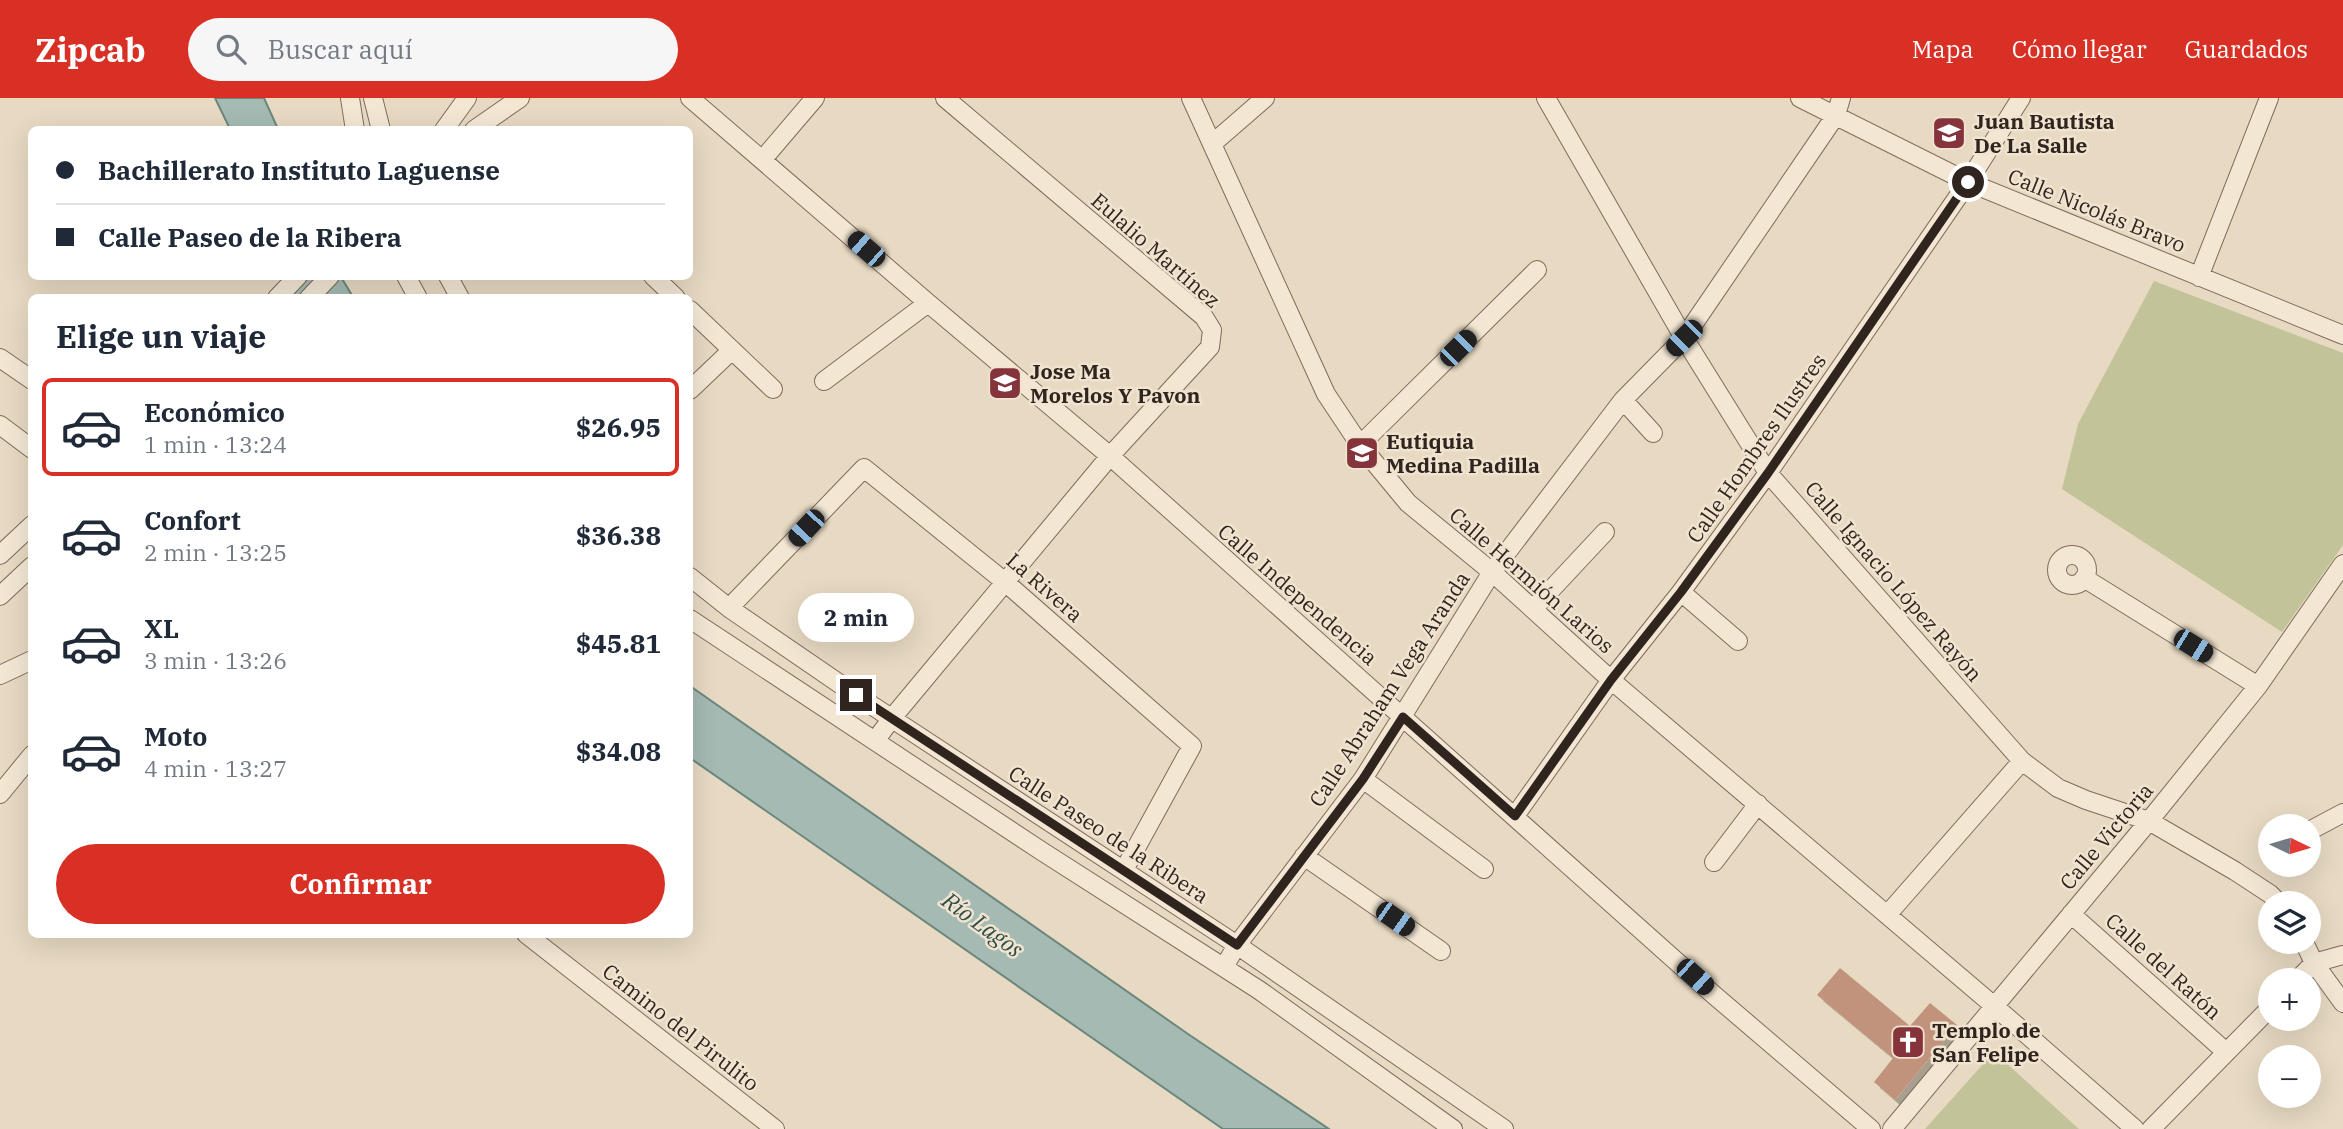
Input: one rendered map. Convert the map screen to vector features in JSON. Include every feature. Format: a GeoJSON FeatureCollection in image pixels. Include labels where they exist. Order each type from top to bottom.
{"type":"FeatureCollection","features":[{"type":"Feature","properties":{"kind":"street"},"geometry":{"type":"LineString","coordinates":[[350,98],[354,126]]}},
{"type":"Feature","properties":{"kind":"street"},"geometry":{"type":"LineString","coordinates":[[373,98],[380,126]]}},
{"type":"Feature","properties":{"kind":"street"},"geometry":{"type":"LineString","coordinates":[[447,126],[467,98]]}},
{"type":"Feature","properties":{"kind":"street"},"geometry":{"type":"LineString","coordinates":[[486,126],[520,98]]}},
{"type":"Feature","properties":{"kind":"street","name":"Calle Independencia"},"geometry":{"type":"LineString","coordinates":[[690,98],[1110,456],[1714,995],[1871,1129]]}},
{"type":"Feature","properties":{"kind":"street"},"geometry":{"type":"LineString","coordinates":[[763,159],[815,98]]}},
{"type":"Feature","properties":{"kind":"street","name":"Eulalio Martínez"},"geometry":{"type":"LineString","coordinates":[[945,98],[1204,317],[1212,330],[1210,347],[1110,456]]}},
{"type":"Feature","properties":{"kind":"street","name":"Calle Hermión Larios"},"geometry":{"type":"LineString","coordinates":[[1191,98],[1326,394],[1360,446],[1408,503],[1492,572],[1611,680],[2135,1129]]}},
{"type":"Feature","properties":{"kind":"street"},"geometry":{"type":"LineString","coordinates":[[1212,144],[1265,98]]}},
{"type":"Feature","properties":{"kind":"street","name":"Calle Ignacio López Rayón"},"geometry":{"type":"LineString","coordinates":[[1546,98],[1684,338],[1768,473],[2022,761],[2058,788],[2149,821],[2265,891]]}},
{"type":"Feature","properties":{"kind":"street","name":"Calle Nicolás Bravo"},"geometry":{"type":"LineString","coordinates":[[1800,98],[1839,107],[1968,182],[2343,335]]}},
{"type":"Feature","properties":{"kind":"street","name":"Calle Hombres Ilustres"},"geometry":{"type":"LineString","coordinates":[[1515,816],[1611,680],[1681,592],[1768,473],[1968,182],[2021,98]]}},
{"type":"Feature","properties":{"kind":"street"},"geometry":{"type":"LineString","coordinates":[[2199,277],[2269,98]]}},
{"type":"Feature","properties":{"kind":"street","name":"Calle Abraham Vega Aranda"},"geometry":{"type":"LineString","coordinates":[[1224,967],[1237,945],[1363,779],[1492,572],[1623,400],[1684,338],[1839,107]]}},
{"type":"Feature","properties":{"kind":"street"},"geometry":{"type":"LineString","coordinates":[[1360,446],[1536,270]]}},
{"type":"Feature","properties":{"kind":"street"},"geometry":{"type":"LineString","coordinates":[[281,294],[294,280]]}},
{"type":"Feature","properties":{"kind":"street"},"geometry":{"type":"LineString","coordinates":[[313,294],[326,280]]}},
{"type":"Feature","properties":{"kind":"street"},"geometry":{"type":"LineString","coordinates":[[657,280],[672,294]]}},
{"type":"Feature","properties":{"kind":"street"},"geometry":{"type":"LineString","coordinates":[[824,381],[928,303]]}},
{"type":"Feature","properties":{"kind":"street"},"geometry":{"type":"LineString","coordinates":[[693,313],[773,389]]}},
{"type":"Feature","properties":{"kind":"street"},"geometry":{"type":"LineString","coordinates":[[693,387],[732,350]]}},
{"type":"Feature","properties":{"kind":"street"},"geometry":{"type":"LineString","coordinates":[[0,358],[28,377]]}},
{"type":"Feature","properties":{"kind":"street"},"geometry":{"type":"LineString","coordinates":[[1623,400],[1653,432]]}},
{"type":"Feature","properties":{"kind":"street"},"geometry":{"type":"LineString","coordinates":[[0,425],[28,446]]}},
{"type":"Feature","properties":{"kind":"street"},"geometry":{"type":"LineString","coordinates":[[875,741],[1110,456]]}},
{"type":"Feature","properties":{"kind":"street","name":"La Rivera"},"geometry":{"type":"LineString","coordinates":[[729,608],[863,468],[1005,582],[1192,746],[1124,870]]}},
{"type":"Feature","properties":{"kind":"street"},"geometry":{"type":"LineString","coordinates":[[0,555],[28,528]]}},
{"type":"Feature","properties":{"kind":"street"},"geometry":{"type":"LineString","coordinates":[[1533,609],[1605,532]]}},
{"type":"Feature","properties":{"kind":"street","name":"Calle Victoria"},"geometry":{"type":"LineString","coordinates":[[1892,1129],[2258,686],[2343,564]]}},
{"type":"Feature","properties":{"kind":"street"},"geometry":{"type":"LineString","coordinates":[[0,596],[28,570]]}},
{"type":"Feature","properties":{"kind":"street"},"geometry":{"type":"LineString","coordinates":[[2084,578],[2258,686]]}},
{"type":"Feature","properties":{"kind":"street","name":"Calle Paseo de la Ribera"},"geometry":{"type":"LineString","coordinates":[[693,579],[729,608],[964,768],[1237,945],[1504,1129]]}},
{"type":"Feature","properties":{"kind":"street"},"geometry":{"type":"LineString","coordinates":[[1681,592],[1738,641]]}},
{"type":"Feature","properties":{"kind":"street"},"geometry":{"type":"LineString","coordinates":[[693,621],[1043,852],[1259,990],[1453,1129]]}},
{"type":"Feature","properties":{"kind":"street"},"geometry":{"type":"LineString","coordinates":[[0,675],[28,662]]}},
{"type":"Feature","properties":{"kind":"street"},"geometry":{"type":"LineString","coordinates":[[0,794],[28,760]]}},
{"type":"Feature","properties":{"kind":"street"},"geometry":{"type":"LineString","coordinates":[[1887,915],[2022,761]]}},
{"type":"Feature","properties":{"kind":"street"},"geometry":{"type":"LineString","coordinates":[[1363,779],[1485,869]]}},
{"type":"Feature","properties":{"kind":"street"},"geometry":{"type":"LineString","coordinates":[[1714,862],[1758,804]]}},
{"type":"Feature","properties":{"kind":"street"},"geometry":{"type":"LineString","coordinates":[[2321,825],[2343,813]]}},
{"type":"Feature","properties":{"kind":"street"},"geometry":{"type":"LineString","coordinates":[[1304,856],[1441,951]]}},
{"type":"Feature","properties":{"kind":"street","name":"Calle del Ratón"},"geometry":{"type":"LineString","coordinates":[[2071,914],[2226,1052]]}},
{"type":"Feature","properties":{"kind":"street","name":"Camino del Pirulito"},"geometry":{"type":"LineString","coordinates":[[531,938],[775,1129]]}},
{"type":"Feature","properties":{"kind":"street"},"geometry":{"type":"LineString","coordinates":[[2310,954],[2343,1003]]}},
{"type":"Feature","properties":{"kind":"street"},"geometry":{"type":"LineString","coordinates":[[2308,968],[2314,962],[2343,955]]}},
{"type":"Feature","properties":{"kind":"street"},"geometry":{"type":"LineString","coordinates":[[2151,1129],[2258,1019]]}},
{"type":"Feature","properties":{"kind":"green space"},"geometry":{"type":"Polygon","coordinates":[[[2154,281],[2343,353],[2343,545],[2282,632],[2062,489],[2078,424],[2154,281]]]}},
{"type":"Feature","properties":{"kind":"green space"},"geometry":{"type":"Polygon","coordinates":[[[1994,1052],[2079,1129],[1925,1129],[1994,1052]]]}},
{"type":"Feature","properties":{"kind":"water"},"geometry":{"type":"Polygon","coordinates":[[[215,98],[264,98],[277,126],[229,126],[215,98]]]}},
{"type":"Feature","properties":{"kind":"water"},"geometry":{"type":"Polygon","coordinates":[[[281,280],[343,280],[351,294],[285,294],[281,280]]]}},
{"type":"Feature","properties":{"kind":"water","name":"Río Lagos"},"geometry":{"type":"Polygon","coordinates":[[[693,688],[1188,1034],[1329,1129],[1223,1129],[693,760],[693,688]]]}},
{"type":"Feature","properties":{"kind":"building","name":"Templo de San Felipe"},"geometry":{"type":"Polygon","coordinates":[[[1840,968],[1910,1026],[1930,1003],[1957,1025],[1895,1100],[1874,1082],[1893,1058],[1817,995],[1840,968]]]}},
{"type":"Feature","properties":{"kind":"place","name":"Juan Bautista De La Salle"},"geometry":{"type":"Point","coordinates":[1949,133]}},
{"type":"Feature","properties":{"kind":"place","name":"Jose Ma Morelos Y Pavon"},"geometry":{"type":"Point","coordinates":[1005,383]}},
{"type":"Feature","properties":{"kind":"place","name":"Eutiquia Medina Padilla"},"geometry":{"type":"Point","coordinates":[1362,453]}},
{"type":"Feature","properties":{"kind":"place","name":"Templo de San Felipe"},"geometry":{"type":"Point","coordinates":[1908,1042]}},
{"type":"Feature","properties":{"kind":"route"},"geometry":{"type":"LineString","coordinates":[[856,695],[1237,945],[1363,779],[1403,717],[1515,816],[1611,680],[1681,592],[1768,473],[1968,182]]}}]}
